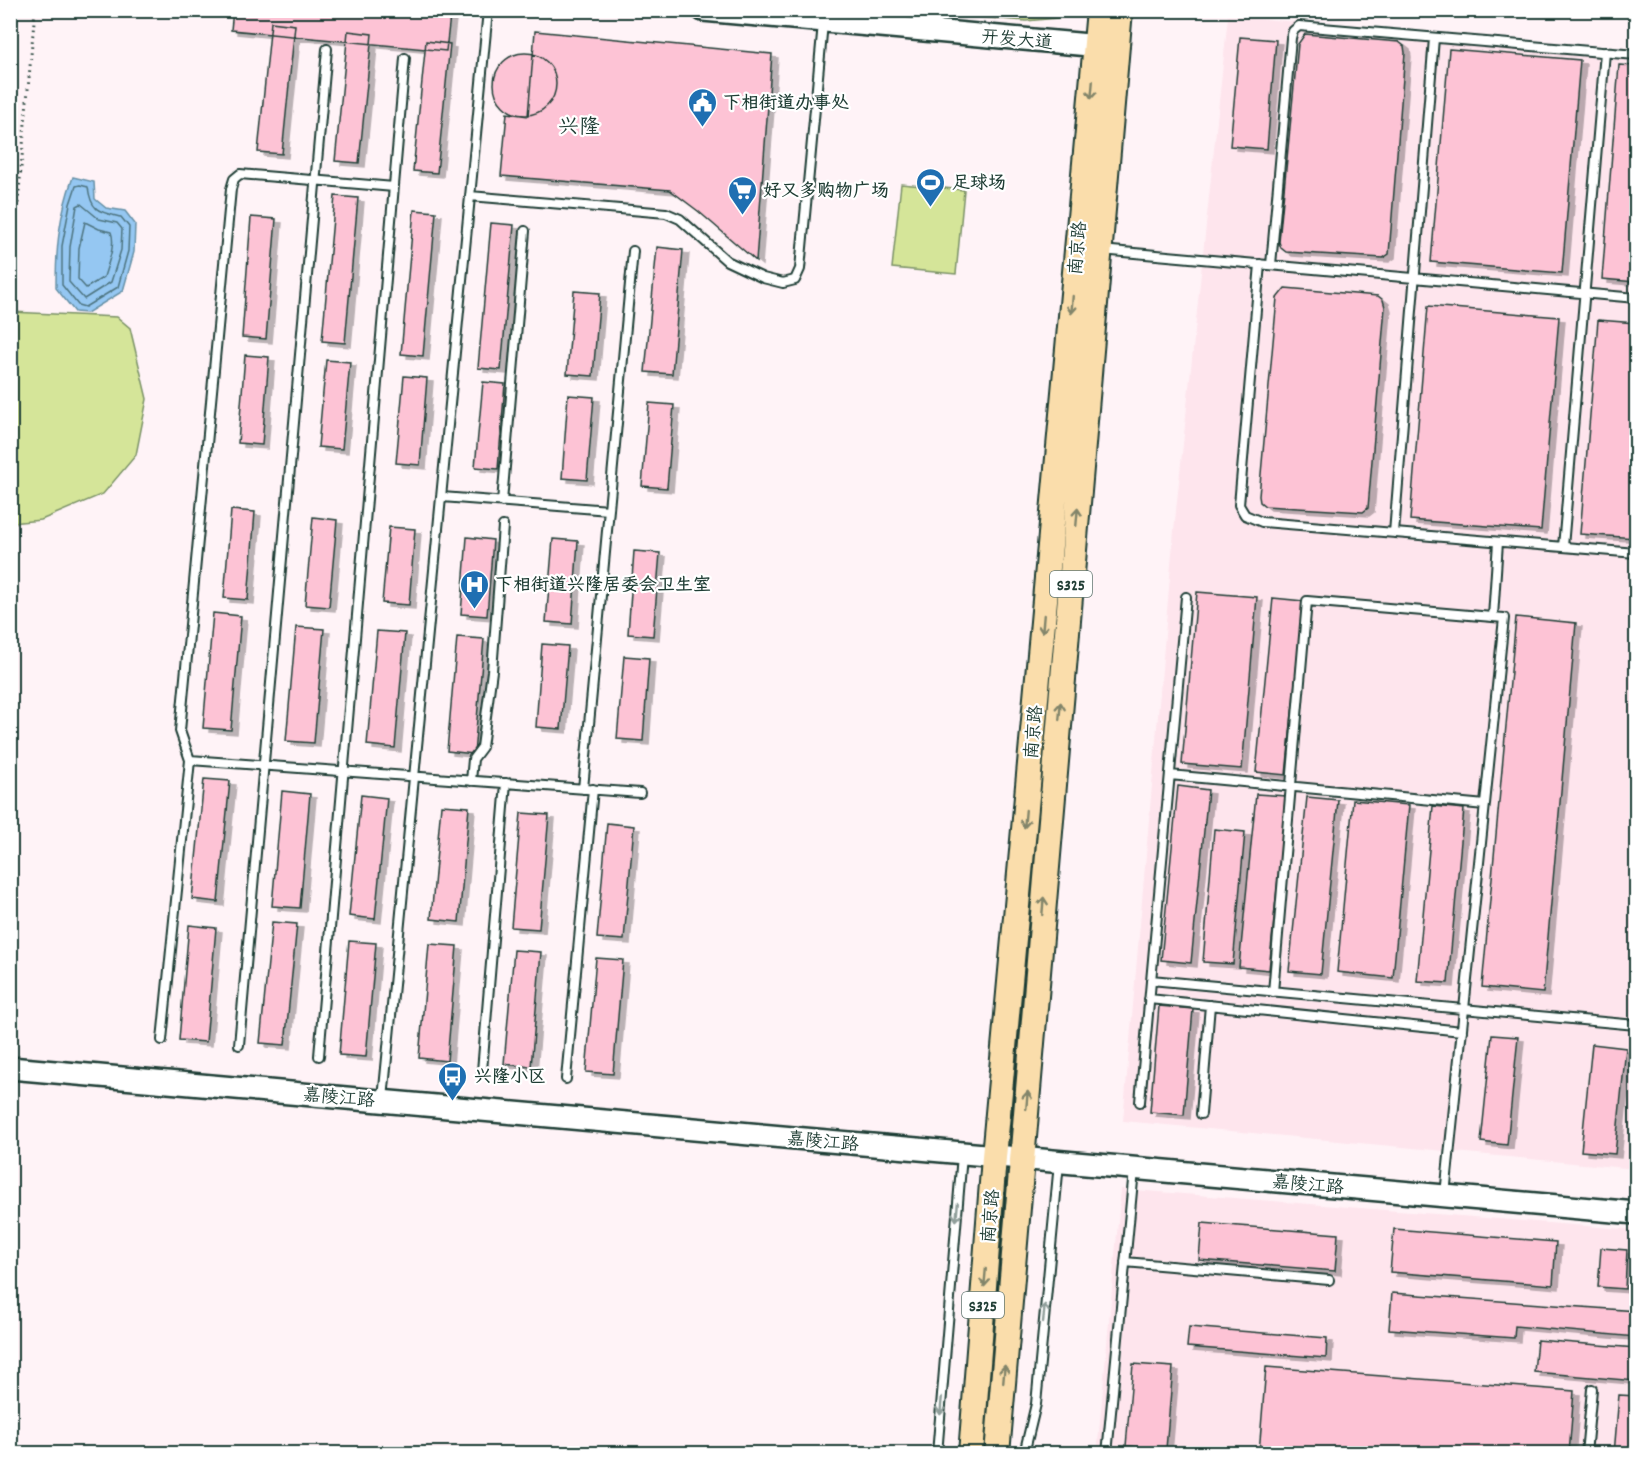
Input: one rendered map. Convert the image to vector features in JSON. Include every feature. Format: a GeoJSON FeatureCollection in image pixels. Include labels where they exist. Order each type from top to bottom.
{"type":"FeatureCollection","features":[{"type":"Feature","properties":{"kind":"main road","name":"南京路"},"geometry":{"type":"LineString","coordinates":[[997,1454],[1100,250],[1106,46],[1099,10]]}},
{"type":"Feature","properties":{"kind":"main road","name":"南京路"},"geometry":{"type":"LineString","coordinates":[[971,1454],[994,1157],[1106,46],[1120,10]]}},
{"type":"Feature","properties":{"kind":"street","name":"开发大道"},"geometry":{"type":"LineString","coordinates":[[703,10],[1106,46]]}},
{"type":"Feature","properties":{"kind":"street","name":"嘉陵江路"},"geometry":{"type":"LineString","coordinates":[[10,1068],[1636,1214]]}},
{"type":"Feature","properties":{"kind":"lane"},"geometry":{"type":"LineString","coordinates":[[383,1101],[488,10]]}},
{"type":"Feature","properties":{"kind":"lane"},"geometry":{"type":"LineString","coordinates":[[470,196],[666,213],[680,219],[727,261],[763,278],[783,283],[795,279],[800,269],[823,21]]}},
{"type":"Feature","properties":{"kind":"lane"},"geometry":{"type":"LineString","coordinates":[[1271,265],[1293,31],[1299,26],[1636,55]]}},
{"type":"Feature","properties":{"kind":"lane"},"geometry":{"type":"LineString","coordinates":[[1394,533],[1434,38]]}},
{"type":"Feature","properties":{"kind":"lane"},"geometry":{"type":"LineString","coordinates":[[239,1046],[327,50]]}},
{"type":"Feature","properties":{"kind":"lane"},"geometry":{"type":"LineString","coordinates":[[1563,547],[1605,52]]}},
{"type":"Feature","properties":{"kind":"lane"},"geometry":{"type":"LineString","coordinates":[[319,1056],[405,58]]}},
{"type":"Feature","properties":{"kind":"lane"},"geometry":{"type":"LineString","coordinates":[[162,1040],[190,760],[180,731],[231,189],[234,179],[240,174],[394,187]]}},
{"type":"Feature","properties":{"kind":"lane"},"geometry":{"type":"LineString","coordinates":[[502,502],[525,231]]}},
{"type":"Feature","properties":{"kind":"lane"},"geometry":{"type":"LineString","coordinates":[[1100,250],[1636,298]]}},
{"type":"Feature","properties":{"kind":"lane"},"geometry":{"type":"LineString","coordinates":[[584,789],[633,251]]}},
{"type":"Feature","properties":{"kind":"lane"},"geometry":{"type":"LineString","coordinates":[[1260,264],[1239,505],[1245,515],[1262,522],[1636,554]]}},
{"type":"Feature","properties":{"kind":"lane"},"geometry":{"type":"LineString","coordinates":[[442,497],[609,510]]}},
{"type":"Feature","properties":{"kind":"lane"},"geometry":{"type":"LineString","coordinates":[[471,781],[473,759],[482,747],[492,671],[503,526]]}},
{"type":"Feature","properties":{"kind":"lane"},"geometry":{"type":"LineString","coordinates":[[1493,617],[1498,542]]}},
{"type":"Feature","properties":{"kind":"lane"},"geometry":{"type":"LineString","coordinates":[[1140,1102],[1186,597]]}},
{"type":"Feature","properties":{"kind":"lane"},"geometry":{"type":"LineString","coordinates":[[1273,992],[1307,601],[1504,618],[1445,1197]]}},
{"type":"Feature","properties":{"kind":"lane"},"geometry":{"type":"LineString","coordinates":[[190,760],[640,793]]}},
{"type":"Feature","properties":{"kind":"lane"},"geometry":{"type":"LineString","coordinates":[[1170,775],[1485,805]]}},
{"type":"Feature","properties":{"kind":"lane"},"geometry":{"type":"LineString","coordinates":[[482,1071],[506,783]]}},
{"type":"Feature","properties":{"kind":"lane"},"geometry":{"type":"LineString","coordinates":[[566,1079],[593,789]]}},
{"type":"Feature","properties":{"kind":"lane"},"geometry":{"type":"LineString","coordinates":[[1151,980],[1636,1025]]}},
{"type":"Feature","properties":{"kind":"lane"},"geometry":{"type":"LineString","coordinates":[[1149,999],[1462,1031]]}},
{"type":"Feature","properties":{"kind":"lane"},"geometry":{"type":"LineString","coordinates":[[1201,1114],[1210,1005]]}},
{"type":"Feature","properties":{"kind":"lane"},"geometry":{"type":"LineString","coordinates":[[937,1454],[962,1154]]}},
{"type":"Feature","properties":{"kind":"lane"},"geometry":{"type":"LineString","coordinates":[[1024,1454],[1036,1404],[1059,1161]]}},
{"type":"Feature","properties":{"kind":"lane"},"geometry":{"type":"LineString","coordinates":[[1107,1454],[1134,1168]]}},
{"type":"Feature","properties":{"kind":"lane"},"geometry":{"type":"LineString","coordinates":[[1125,1262],[1329,1280]]}},
{"type":"Feature","properties":{"kind":"lane"},"geometry":{"type":"LineString","coordinates":[[1586,1454],[1592,1389]]}},
{"type":"Feature","properties":{"kind":"path"},"geometry":{"type":"LineString","coordinates":[[10,293],[34,10]]}},
{"type":"Feature","properties":{"kind":"shaded area"},"geometry":{"type":"Polygon","coordinates":[[[1228,16],[1636,51],[1636,1169],[1123,1121],[1174,530],[1228,16]]]}},
{"type":"Feature","properties":{"kind":"shaded area"},"geometry":{"type":"Polygon","coordinates":[[[1121,1189],[1636,1230],[1636,1453],[1097,1454],[1121,1189]]]}},
{"type":"Feature","properties":{"kind":"green space"},"geometry":{"type":"Polygon","coordinates":[[[906,11],[1068,11],[1057,18],[1026,21],[906,11]]]}},
{"type":"Feature","properties":{"kind":"green space"},"geometry":{"type":"Polygon","coordinates":[[[10,16],[17,17],[11,100],[10,16]]]}},
{"type":"Feature","properties":{"kind":"green space"},"geometry":{"type":"Polygon","coordinates":[[[901,184],[964,190],[956,274],[892,268],[901,184]]]}},
{"type":"Feature","properties":{"kind":"green space"},"geometry":{"type":"Polygon","coordinates":[[[11,312],[117,317],[130,328],[147,399],[136,455],[103,494],[41,520],[11,523],[11,312]]]}},
{"type":"Feature","properties":{"kind":"water"},"geometry":{"type":"Polygon","coordinates":[[[73,177],[94,182],[95,199],[106,208],[125,211],[135,224],[134,252],[123,291],[87,313],[75,312],[56,288],[59,232],[64,205],[73,177]]]}},
{"type":"Feature","properties":{"kind":"building"},"geometry":{"type":"Polygon","coordinates":[[[233,10],[393,10],[450,16],[446,51],[231,30],[233,10]]]}},
{"type":"Feature","properties":{"kind":"building"},"geometry":{"type":"Polygon","coordinates":[[[271,22],[295,25],[282,154],[258,152],[271,22]]]}},
{"type":"Feature","properties":{"kind":"building"},"geometry":{"type":"Polygon","coordinates":[[[348,31],[372,34],[359,163],[335,161],[348,31]]]}},
{"type":"Feature","properties":{"kind":"building"},"geometry":{"type":"Polygon","coordinates":[[[535,31],[772,54],[756,261],[670,190],[501,176],[507,113],[528,116],[535,31]]]}},
{"type":"Feature","properties":{"kind":"building"},"geometry":{"type":"Polygon","coordinates":[[[1305,34],[1399,42],[1404,46],[1389,254],[1383,258],[1286,252],[1281,248],[1279,242],[1298,44],[1305,34]]]}},
{"type":"Feature","properties":{"kind":"building"},"geometry":{"type":"Polygon","coordinates":[[[1240,37],[1276,40],[1267,149],[1230,146],[1240,37]]]}},
{"type":"Feature","properties":{"kind":"building"},"geometry":{"type":"Polygon","coordinates":[[[426,41],[450,44],[437,173],[413,171],[426,41]]]}},
{"type":"Feature","properties":{"kind":"building"},"geometry":{"type":"Polygon","coordinates":[[[1449,49],[1580,60],[1562,273],[1431,262],[1449,49]]]}},
{"type":"Feature","properties":{"kind":"building"},"geometry":{"type":"Polygon","coordinates":[[[519,53],[531,53],[547,62],[554,72],[556,84],[554,96],[547,106],[531,115],[519,115],[508,110],[499,101],[494,90],[494,78],[499,67],[508,58],[519,53]]]}},
{"type":"Feature","properties":{"kind":"building"},"geometry":{"type":"Polygon","coordinates":[[[1619,65],[1636,66],[1636,282],[1602,279],[1619,65]]]}},
{"type":"Feature","properties":{"kind":"building"},"geometry":{"type":"Polygon","coordinates":[[[335,196],[358,198],[345,343],[322,341],[335,196]]]}},
{"type":"Feature","properties":{"kind":"building"},"geometry":{"type":"Polygon","coordinates":[[[414,210],[436,212],[423,356],[401,354],[414,210]]]}},
{"type":"Feature","properties":{"kind":"building"},"geometry":{"type":"Polygon","coordinates":[[[251,217],[276,219],[266,339],[242,337],[251,217]]]}},
{"type":"Feature","properties":{"kind":"building"},"geometry":{"type":"Polygon","coordinates":[[[491,223],[514,225],[501,370],[478,368],[491,223]]]}},
{"type":"Feature","properties":{"kind":"building"},"geometry":{"type":"Polygon","coordinates":[[[657,247],[683,250],[672,374],[645,372],[657,247]]]}},
{"type":"Feature","properties":{"kind":"building"},"geometry":{"type":"Polygon","coordinates":[[[1285,288],[1378,296],[1383,300],[1385,307],[1368,508],[1363,512],[1265,506],[1260,502],[1277,298],[1285,288]]]}},
{"type":"Feature","properties":{"kind":"building"},"geometry":{"type":"Polygon","coordinates":[[[574,291],[600,293],[593,376],[567,374],[574,291]]]}},
{"type":"Feature","properties":{"kind":"building"},"geometry":{"type":"Polygon","coordinates":[[[1428,306],[1559,317],[1541,530],[1410,520],[1428,306]]]}},
{"type":"Feature","properties":{"kind":"building"},"geometry":{"type":"Polygon","coordinates":[[[1598,320],[1636,323],[1636,538],[1580,534],[1598,320]]]}},
{"type":"Feature","properties":{"kind":"building"},"geometry":{"type":"Polygon","coordinates":[[[245,355],[269,357],[262,445],[238,443],[245,355]]]}},
{"type":"Feature","properties":{"kind":"building"},"geometry":{"type":"Polygon","coordinates":[[[326,360],[350,362],[342,449],[318,447],[326,360]]]}},
{"type":"Feature","properties":{"kind":"building"},"geometry":{"type":"Polygon","coordinates":[[[404,376],[427,378],[420,465],[396,463],[404,376]]]}},
{"type":"Feature","properties":{"kind":"building"},"geometry":{"type":"Polygon","coordinates":[[[483,382],[505,384],[498,469],[475,467],[483,382]]]}},
{"type":"Feature","properties":{"kind":"building"},"geometry":{"type":"Polygon","coordinates":[[[568,395],[594,397],[587,480],[562,478],[568,395]]]}},
{"type":"Feature","properties":{"kind":"building"},"geometry":{"type":"Polygon","coordinates":[[[649,403],[674,405],[667,488],[642,486],[649,403]]]}},
{"type":"Feature","properties":{"kind":"building"},"geometry":{"type":"Polygon","coordinates":[[[231,510],[255,512],[248,600],[224,598],[231,510]]]}},
{"type":"Feature","properties":{"kind":"building"},"geometry":{"type":"Polygon","coordinates":[[[313,517],[337,520],[329,607],[305,605],[313,517]]]}},
{"type":"Feature","properties":{"kind":"building"},"geometry":{"type":"Polygon","coordinates":[[[389,527],[415,529],[409,605],[382,603],[389,527]]]}},
{"type":"Feature","properties":{"kind":"building"},"geometry":{"type":"Polygon","coordinates":[[[467,537],[493,540],[487,616],[461,614],[467,537]]]}},
{"type":"Feature","properties":{"kind":"building"},"geometry":{"type":"Polygon","coordinates":[[[553,539],[578,541],[572,624],[546,622],[553,539]]]}},
{"type":"Feature","properties":{"kind":"building"},"geometry":{"type":"Polygon","coordinates":[[[634,551],[660,553],[653,636],[628,634],[634,551]]]}},
{"type":"Feature","properties":{"kind":"building"},"geometry":{"type":"Polygon","coordinates":[[[1197,592],[1257,597],[1242,769],[1182,764],[1197,592]]]}},
{"type":"Feature","properties":{"kind":"building"},"geometry":{"type":"Polygon","coordinates":[[[1273,598],[1303,601],[1286,775],[1256,772],[1273,598]]]}},
{"type":"Feature","properties":{"kind":"building"},"geometry":{"type":"Polygon","coordinates":[[[213,613],[241,616],[231,730],[203,728],[213,613]]]}},
{"type":"Feature","properties":{"kind":"building"},"geometry":{"type":"Polygon","coordinates":[[[1516,617],[1576,623],[1543,993],[1482,987],[1516,617]]]}},
{"type":"Feature","properties":{"kind":"building"},"geometry":{"type":"Polygon","coordinates":[[[296,627],[324,629],[314,743],[286,741],[296,627]]]}},
{"type":"Feature","properties":{"kind":"building"},"geometry":{"type":"Polygon","coordinates":[[[377,631],[405,633],[395,748],[367,745],[377,631]]]}},
{"type":"Feature","properties":{"kind":"building"},"geometry":{"type":"Polygon","coordinates":[[[457,637],[484,639],[474,754],[447,751],[457,637]]]}},
{"type":"Feature","properties":{"kind":"building"},"geometry":{"type":"Polygon","coordinates":[[[542,644],[568,646],[561,729],[536,727],[542,644]]]}},
{"type":"Feature","properties":{"kind":"building"},"geometry":{"type":"Polygon","coordinates":[[[624,656],[649,658],[643,741],[617,739],[624,656]]]}},
{"type":"Feature","properties":{"kind":"building"},"geometry":{"type":"Polygon","coordinates":[[[204,779],[230,781],[218,902],[192,899],[204,779]]]}},
{"type":"Feature","properties":{"kind":"building"},"geometry":{"type":"Polygon","coordinates":[[[1178,786],[1208,790],[1191,963],[1161,960],[1178,786]]]}},
{"type":"Feature","properties":{"kind":"building"},"geometry":{"type":"Polygon","coordinates":[[[282,791],[310,794],[300,908],[272,906],[282,791]]]}},
{"type":"Feature","properties":{"kind":"building"},"geometry":{"type":"Polygon","coordinates":[[[1256,794],[1286,796],[1269,970],[1239,967],[1256,794]]]}},
{"type":"Feature","properties":{"kind":"building"},"geometry":{"type":"Polygon","coordinates":[[[361,795],[387,798],[375,919],[349,916],[361,795]]]}},
{"type":"Feature","properties":{"kind":"building"},"geometry":{"type":"Polygon","coordinates":[[[1307,797],[1338,800],[1321,974],[1289,971],[1307,797]]]}},
{"type":"Feature","properties":{"kind":"building"},"geometry":{"type":"Polygon","coordinates":[[[1353,800],[1409,805],[1393,978],[1337,972],[1353,800]]]}},
{"type":"Feature","properties":{"kind":"building"},"geometry":{"type":"Polygon","coordinates":[[[441,805],[469,807],[459,922],[431,919],[441,805]]]}},
{"type":"Feature","properties":{"kind":"building"},"geometry":{"type":"Polygon","coordinates":[[[1433,806],[1464,809],[1448,983],[1417,981],[1433,806]]]}},
{"type":"Feature","properties":{"kind":"building"},"geometry":{"type":"Polygon","coordinates":[[[521,813],[549,815],[539,929],[511,927],[521,813]]]}},
{"type":"Feature","properties":{"kind":"building"},"geometry":{"type":"Polygon","coordinates":[[[607,823],[634,826],[624,940],[597,938],[607,823]]]}},
{"type":"Feature","properties":{"kind":"building"},"geometry":{"type":"Polygon","coordinates":[[[1214,829],[1245,832],[1233,964],[1203,962],[1214,829]]]}},
{"type":"Feature","properties":{"kind":"building"},"geometry":{"type":"Polygon","coordinates":[[[272,922],[297,924],[285,1045],[260,1043],[272,922]]]}},
{"type":"Feature","properties":{"kind":"building"},"geometry":{"type":"Polygon","coordinates":[[[189,925],[216,928],[206,1042],[179,1040],[189,925]]]}},
{"type":"Feature","properties":{"kind":"building"},"geometry":{"type":"Polygon","coordinates":[[[349,941],[376,943],[366,1057],[339,1055],[349,941]]]}},
{"type":"Feature","properties":{"kind":"building"},"geometry":{"type":"Polygon","coordinates":[[[429,944],[457,946],[447,1061],[419,1058],[429,944]]]}},
{"type":"Feature","properties":{"kind":"building"},"geometry":{"type":"Polygon","coordinates":[[[514,950],[541,952],[531,1067],[504,1064],[514,950]]]}},
{"type":"Feature","properties":{"kind":"building"},"geometry":{"type":"Polygon","coordinates":[[[596,958],[623,960],[613,1074],[586,1072],[596,958]]]}},
{"type":"Feature","properties":{"kind":"building"},"geometry":{"type":"Polygon","coordinates":[[[1159,1006],[1193,1009],[1184,1115],[1150,1112],[1159,1006]]]}},
{"type":"Feature","properties":{"kind":"building"},"geometry":{"type":"Polygon","coordinates":[[[1492,1035],[1518,1037],[1507,1145],[1481,1142],[1492,1035]]]}},
{"type":"Feature","properties":{"kind":"building"},"geometry":{"type":"Polygon","coordinates":[[[1592,1044],[1626,1048],[1615,1154],[1581,1151],[1592,1044]]]}},
{"type":"Feature","properties":{"kind":"building"},"geometry":{"type":"Polygon","coordinates":[[[1636,1143],[1636,1160],[1633,1159],[1636,1143]]]}},
{"type":"Feature","properties":{"kind":"building"},"geometry":{"type":"Polygon","coordinates":[[[1202,1223],[1338,1234],[1335,1271],[1199,1260],[1202,1223]]]}},
{"type":"Feature","properties":{"kind":"building"},"geometry":{"type":"Polygon","coordinates":[[[1394,1229],[1556,1242],[1553,1285],[1390,1272],[1394,1229]]]}},
{"type":"Feature","properties":{"kind":"building"},"geometry":{"type":"Polygon","coordinates":[[[1601,1248],[1627,1250],[1625,1289],[1598,1287],[1601,1248]]]}},
{"type":"Feature","properties":{"kind":"building"},"geometry":{"type":"Polygon","coordinates":[[[1392,1293],[1636,1311],[1636,1337],[1515,1326],[1514,1338],[1389,1329],[1392,1293]]]}},
{"type":"Feature","properties":{"kind":"building"},"geometry":{"type":"Polygon","coordinates":[[[1189,1327],[1327,1338],[1326,1358],[1187,1347],[1189,1327]]]}},
{"type":"Feature","properties":{"kind":"building"},"geometry":{"type":"Polygon","coordinates":[[[1537,1340],[1636,1348],[1636,1381],[1534,1372],[1537,1340]]]}},
{"type":"Feature","properties":{"kind":"building"},"geometry":{"type":"Polygon","coordinates":[[[1133,1364],[1173,1367],[1166,1449],[1126,1446],[1133,1364]]]}},
{"type":"Feature","properties":{"kind":"building"},"geometry":{"type":"Polygon","coordinates":[[[1266,1367],[1574,1391],[1569,1454],[1259,1453],[1266,1367]]]}},
{"type":"Feature","properties":{"kind":"building"},"geometry":{"type":"Polygon","coordinates":[[[1619,1395],[1636,1396],[1636,1454],[1614,1454],[1619,1395]]]}},
{"type":"Feature","properties":{"kind":"place","name":"下相街道办事处"},"geometry":{"type":"Point","coordinates":[702,128]}},
{"type":"Feature","properties":{"kind":"place","name":"足球场"},"geometry":{"type":"Point","coordinates":[931,208]}},
{"type":"Feature","properties":{"kind":"place","name":"好又多购物广场"},"geometry":{"type":"Point","coordinates":[742,216]}},
{"type":"Feature","properties":{"kind":"place","name":"下相街道兴隆居委会卫生室"},"geometry":{"type":"Point","coordinates":[474,610]}},
{"type":"Feature","properties":{"kind":"place","name":"兴隆小区"},"geometry":{"type":"Point","coordinates":[453,1102]}},
{"type":"Feature","properties":{"kind":"district","name":"兴隆"},"geometry":{"type":"Point","coordinates":[579,126]}}]}
